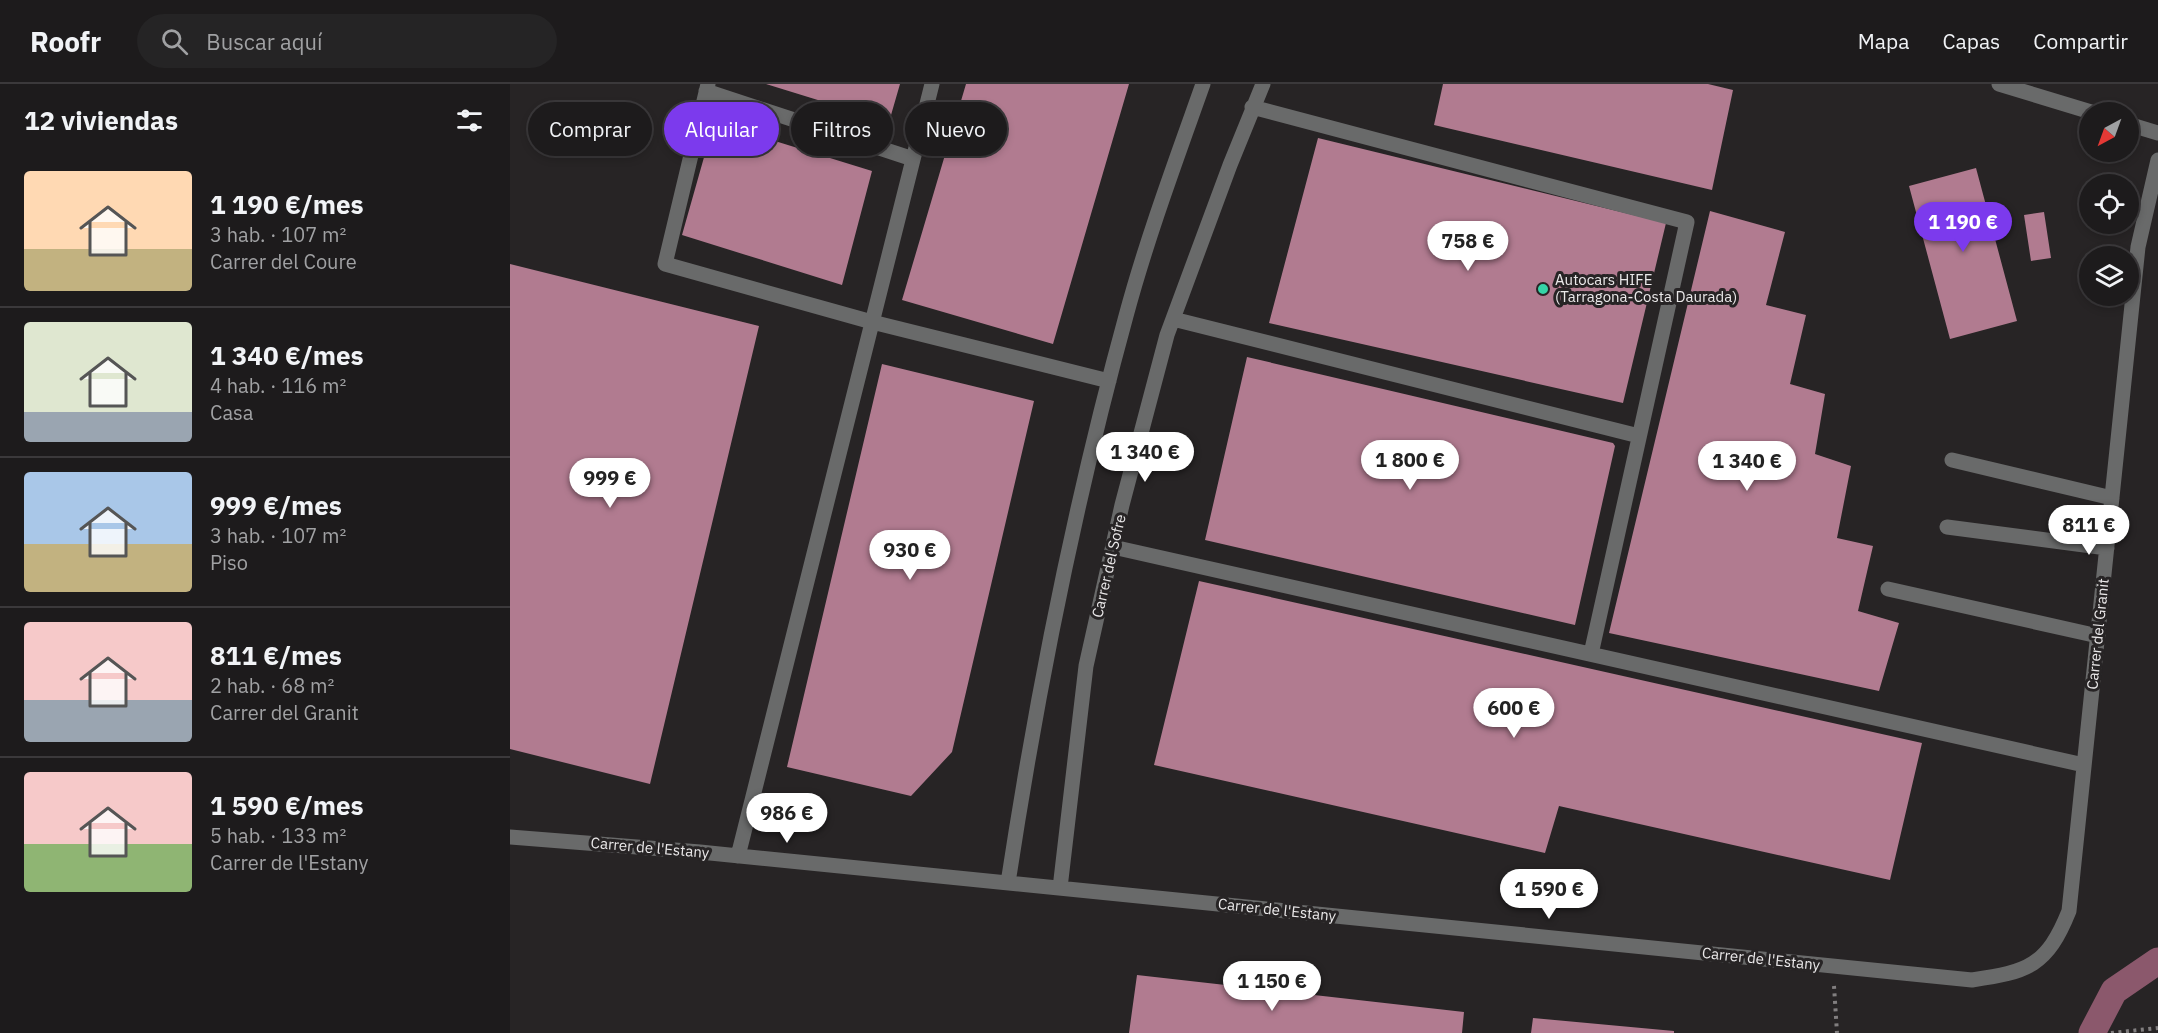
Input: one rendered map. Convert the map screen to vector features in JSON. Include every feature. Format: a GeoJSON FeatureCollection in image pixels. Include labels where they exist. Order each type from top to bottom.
{"type":"FeatureCollection","features":[{"type":"Feature","properties":{"kind":"street"},"geometry":{"type":"LineString","coordinates":[[738,856],[932,84]]}},
{"type":"Feature","properties":{"kind":"street"},"geometry":{"type":"LineString","coordinates":[[1008,883],[1026,762],[1053,622],[1109,381],[1126,314],[1203,84]]}},
{"type":"Feature","properties":{"kind":"street","name":"Carrer del Sofre"},"geometry":{"type":"LineString","coordinates":[[1060,888],[1086,666],[1113,547],[1173,319],[1252,107],[1263,84]]}},
{"type":"Feature","properties":{"kind":"street"},"geometry":{"type":"LineString","coordinates":[[1999,84],[2079,108]]}},
{"type":"Feature","properties":{"kind":"street"},"geometry":{"type":"LineString","coordinates":[[913,159],[707,87],[665,264],[872,322],[1109,381]]}},
{"type":"Feature","properties":{"kind":"street"},"geometry":{"type":"LineString","coordinates":[[1252,107],[1687,222],[1591,654]]}},
{"type":"Feature","properties":{"kind":"street"},"geometry":{"type":"LineString","coordinates":[[2139,127],[2158,133]]}},
{"type":"Feature","properties":{"kind":"street","name":"Carrer del Granit"},"geometry":{"type":"LineString","coordinates":[[2041,960],[2060,933],[2069,911],[2138,247],[2158,160]]}},
{"type":"Feature","properties":{"kind":"street"},"geometry":{"type":"LineString","coordinates":[[1173,319],[1639,436]]}},
{"type":"Feature","properties":{"kind":"street"},"geometry":{"type":"LineString","coordinates":[[1952,460],[2112,498]]}},
{"type":"Feature","properties":{"kind":"street"},"geometry":{"type":"LineString","coordinates":[[1947,527],[2107,548]]}},
{"type":"Feature","properties":{"kind":"street"},"geometry":{"type":"LineString","coordinates":[[1113,547],[2084,765]]}},
{"type":"Feature","properties":{"kind":"street"},"geometry":{"type":"LineString","coordinates":[[1888,589],[2098,636]]}},
{"type":"Feature","properties":{"kind":"street","name":"Carrer de l'Estany"},"geometry":{"type":"LineString","coordinates":[[510,837],[738,856],[1972,980],[2014,975],[2041,960]]}},
{"type":"Feature","properties":{"kind":"path"},"geometry":{"type":"LineString","coordinates":[[1831,966],[1836,995],[1837,1033]]}},
{"type":"Feature","properties":{"kind":"path"},"geometry":{"type":"LineString","coordinates":[[2111,1033],[2158,1028]]}},
{"type":"Feature","properties":{"kind":"building"},"geometry":{"type":"Polygon","coordinates":[[[766,84],[900,84],[893,108],[893,102],[824,102],[766,84]]]}},
{"type":"Feature","properties":{"kind":"building"},"geometry":{"type":"Polygon","coordinates":[[[966,84],[1129,84],[1053,344],[902,300],[945,156],[1007,156],[1007,102],[961,102],[966,84]]]}},
{"type":"Feature","properties":{"kind":"building"},"geometry":{"type":"Polygon","coordinates":[[[1443,84],[1708,84],[1733,90],[1712,190],[1434,125],[1443,84]]]}},
{"type":"Feature","properties":{"kind":"building"},"geometry":{"type":"Polygon","coordinates":[[[1318,138],[1666,223],[1623,403],[1269,323],[1318,138]]]}},
{"type":"Feature","properties":{"kind":"building"},"geometry":{"type":"Polygon","coordinates":[[[779,142],[791,146],[791,156],[824,156],[872,171],[842,285],[682,235],[704,156],[779,156],[779,142]]]}},
{"type":"Feature","properties":{"kind":"building"},"geometry":{"type":"Polygon","coordinates":[[[1976,168],[2017,321],[1950,339],[1909,186],[1976,168]]]}},
{"type":"Feature","properties":{"kind":"building"},"geometry":{"type":"Polygon","coordinates":[[[1710,211],[1785,232],[1766,305],[1806,315],[1790,384],[1825,394],[1815,454],[1851,466],[1837,538],[1873,546],[1858,611],[1899,623],[1879,691],[1609,633],[1710,211]]]}},
{"type":"Feature","properties":{"kind":"building"},"geometry":{"type":"Polygon","coordinates":[[[2044,212],[2051,258],[2031,261],[2024,215],[2044,212]]]}},
{"type":"Feature","properties":{"kind":"building"},"geometry":{"type":"Polygon","coordinates":[[[510,264],[759,326],[650,784],[510,749],[510,264]]]}},
{"type":"Feature","properties":{"kind":"building"},"geometry":{"type":"Polygon","coordinates":[[[1247,357],[1613,443],[1615,446],[1575,625],[1205,540],[1247,357]]]}},
{"type":"Feature","properties":{"kind":"building"},"geometry":{"type":"Polygon","coordinates":[[[882,364],[1034,401],[952,752],[911,796],[787,767],[882,364]]]}},
{"type":"Feature","properties":{"kind":"building"},"geometry":{"type":"Polygon","coordinates":[[[1199,581],[1922,743],[1890,880],[1559,806],[1545,853],[1154,765],[1199,581]]]}},
{"type":"Feature","properties":{"kind":"building"},"geometry":{"type":"Polygon","coordinates":[[[1137,975],[1464,1012],[1462,1033],[1129,1033],[1137,975]]]}},
{"type":"Feature","properties":{"kind":"building"},"geometry":{"type":"Polygon","coordinates":[[[1533,1018],[1674,1031],[1674,1033],[1531,1033],[1533,1018]]]}},
{"type":"Feature","properties":{"kind":"waterway"},"geometry":{"type":"LineString","coordinates":[[2092,1033],[2114,991],[2158,961]]}},
{"type":"Feature","properties":{"kind":"place","name":"Autocars HIFE (Tarragona-Costa Daurada)"},"geometry":{"type":"Point","coordinates":[1543,289]}}]}
